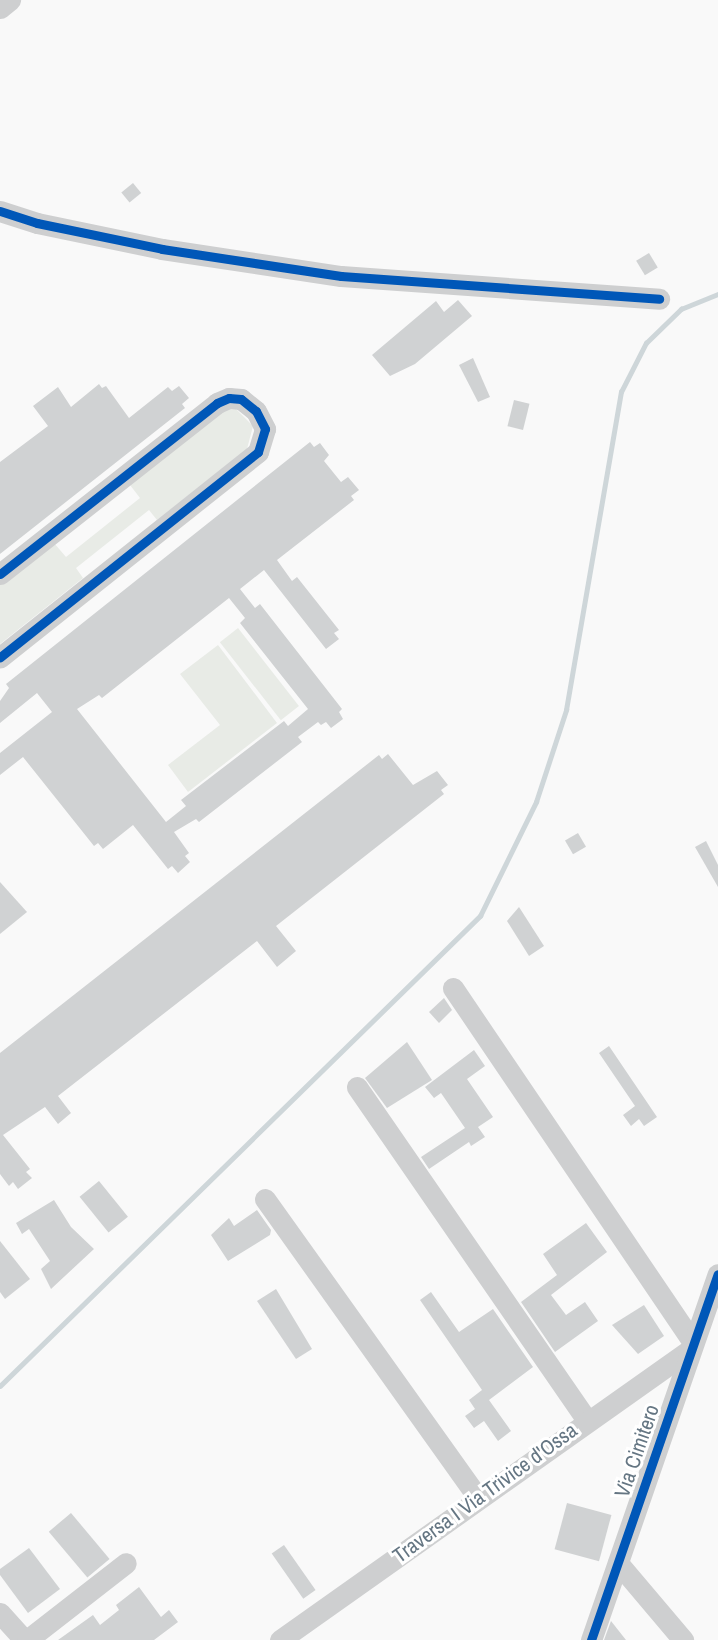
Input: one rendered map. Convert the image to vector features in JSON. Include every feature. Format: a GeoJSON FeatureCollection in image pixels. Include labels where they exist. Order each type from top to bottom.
{"type":"FeatureCollection","features":[{"type":"Feature","properties":{"kind":"street"},"geometry":{"type":"LineString","coordinates":[[0,8],[10,0]]}},
{"type":"Feature","properties":{"kind":"street"},"geometry":{"type":"LineString","coordinates":[[0,211],[37,223],[162,249],[341,276],[659,299]]}},
{"type":"Feature","properties":{"kind":"street"},"geometry":{"type":"LineString","coordinates":[[0,574],[217,403],[230,398],[241,399],[256,411],[265,429],[258,452],[0,657]]}},
{"type":"Feature","properties":{"kind":"street"},"geometry":{"type":"LineString","coordinates":[[453,988],[692,1346]]}},
{"type":"Feature","properties":{"kind":"street"},"geometry":{"type":"LineString","coordinates":[[357,1088],[587,1421]]}},
{"type":"Feature","properties":{"kind":"street"},"geometry":{"type":"LineString","coordinates":[[265,1199],[478,1498]]}},
{"type":"Feature","properties":{"kind":"street","name":"Via Cimitero"},"geometry":{"type":"LineString","coordinates":[[591,1640],[692,1346],[716,1289]]}},
{"type":"Feature","properties":{"kind":"street","name":"Traversa I Via Trivice d'Ossa"},"geometry":{"type":"LineString","coordinates":[[280,1640],[692,1346]]}},
{"type":"Feature","properties":{"kind":"street"},"geometry":{"type":"LineString","coordinates":[[0,1612],[25,1640],[126,1563]]}},
{"type":"Feature","properties":{"kind":"street"},"geometry":{"type":"LineString","coordinates":[[618,1563],[683,1640]]}},
{"type":"Feature","properties":{"kind":"shaded area"},"geometry":{"type":"Polygon","coordinates":[[[236,409],[253,426],[247,449],[157,520],[149,510],[76,568],[83,578],[0,644],[0,585],[54,543],[66,557],[140,498],[130,485],[223,410],[236,409]]]}},
{"type":"Feature","properties":{"kind":"shaded area"},"geometry":{"type":"Polygon","coordinates":[[[238,628],[299,706],[281,720],[220,642],[238,628]]]}},
{"type":"Feature","properties":{"kind":"shaded area"},"geometry":{"type":"Polygon","coordinates":[[[218,645],[277,723],[188,792],[168,765],[220,725],[180,674],[218,645]]]}},
{"type":"Feature","properties":{"kind":"building"},"geometry":{"type":"Polygon","coordinates":[[[133,183],[141,193],[130,203],[121,192],[133,183]]]}},
{"type":"Feature","properties":{"kind":"building"},"geometry":{"type":"Polygon","coordinates":[[[649,253],[658,268],[645,275],[636,261],[649,253]]]}},
{"type":"Feature","properties":{"kind":"building"},"geometry":{"type":"Polygon","coordinates":[[[458,300],[472,316],[415,364],[390,376],[372,355],[436,301],[444,312],[458,300]]]}},
{"type":"Feature","properties":{"kind":"building"},"geometry":{"type":"Polygon","coordinates":[[[473,358],[490,397],[478,402],[459,365],[473,358]]]}},
{"type":"Feature","properties":{"kind":"building"},"geometry":{"type":"Polygon","coordinates":[[[99,384],[102,388],[106,386],[129,418],[168,387],[172,391],[179,386],[189,398],[182,404],[185,408],[0,554],[0,462],[48,426],[33,406],[58,387],[71,407],[99,384]]]}},
{"type":"Feature","properties":{"kind":"building"},"geometry":{"type":"Polygon","coordinates":[[[514,400],[530,404],[523,430],[507,426],[514,400]]]}},
{"type":"Feature","properties":{"kind":"building"},"geometry":{"type":"Polygon","coordinates":[[[310,442],[314,447],[320,443],[329,455],[324,461],[341,482],[348,477],[359,490],[351,496],[354,500],[277,560],[292,581],[297,577],[339,630],[334,633],[339,639],[326,649],[264,570],[240,589],[255,608],[260,604],[342,709],[339,712],[343,719],[331,728],[326,722],[321,725],[318,722],[298,737],[302,742],[199,822],[196,819],[174,832],[189,853],[185,856],[190,862],[178,873],[172,866],[168,869],[133,825],[103,849],[98,843],[94,846],[23,757],[0,775],[0,753],[52,712],[37,693],[0,723],[0,701],[9,688],[6,684],[310,442]],[[229,598],[102,698],[99,695],[77,709],[166,822],[186,806],[181,800],[284,721],[288,726],[308,709],[240,623],[245,618],[229,598]]]}},
{"type":"Feature","properties":{"kind":"building"},"geometry":{"type":"Polygon","coordinates":[[[388,754],[413,785],[437,771],[448,785],[441,790],[444,794],[276,926],[296,951],[277,967],[257,941],[58,1096],[71,1113],[58,1124],[45,1107],[3,1135],[30,1169],[26,1172],[32,1178],[18,1189],[13,1182],[9,1186],[0,1174],[0,1053],[379,755],[382,759],[388,754]]]}},
{"type":"Feature","properties":{"kind":"building"},"geometry":{"type":"Polygon","coordinates":[[[578,833],[586,847],[573,854],[565,840],[578,833]]]}},
{"type":"Feature","properties":{"kind":"building"},"geometry":{"type":"Polygon","coordinates":[[[706,841],[718,865],[718,887],[695,847],[706,841]]]}},
{"type":"Feature","properties":{"kind":"building"},"geometry":{"type":"Polygon","coordinates":[[[0,882],[27,912],[0,934],[0,882]]]}},
{"type":"Feature","properties":{"kind":"building"},"geometry":{"type":"Polygon","coordinates":[[[519,907],[544,946],[529,956],[507,921],[519,907]]]}},
{"type":"Feature","properties":{"kind":"building"},"geometry":{"type":"Polygon","coordinates":[[[444,998],[452,1010],[439,1023],[429,1012],[444,998]]]}},
{"type":"Feature","properties":{"kind":"building"},"geometry":{"type":"Polygon","coordinates":[[[407,1042],[432,1080],[387,1108],[365,1078],[407,1042]]]}},
{"type":"Feature","properties":{"kind":"building"},"geometry":{"type":"Polygon","coordinates":[[[609,1046],[657,1117],[644,1126],[639,1119],[631,1126],[623,1115],[635,1106],[599,1053],[609,1046]]]}},
{"type":"Feature","properties":{"kind":"building"},"geometry":{"type":"Polygon","coordinates":[[[474,1050],[485,1066],[467,1079],[493,1117],[478,1127],[485,1137],[471,1146],[469,1142],[429,1169],[421,1157],[465,1128],[441,1093],[434,1098],[425,1087],[474,1050]]]}},
{"type":"Feature","properties":{"kind":"building"},"geometry":{"type":"Polygon","coordinates":[[[99,1181],[128,1217],[109,1232],[80,1197],[99,1181]]]}},
{"type":"Feature","properties":{"kind":"building"},"geometry":{"type":"Polygon","coordinates":[[[54,1200],[71,1227],[94,1249],[51,1289],[41,1269],[50,1261],[29,1229],[22,1234],[16,1223],[54,1200]]]}},
{"type":"Feature","properties":{"kind":"building"},"geometry":{"type":"Polygon","coordinates":[[[257,1210],[271,1230],[270,1235],[228,1261],[211,1235],[229,1218],[234,1226],[257,1210]]]}},
{"type":"Feature","properties":{"kind":"building"},"geometry":{"type":"Polygon","coordinates":[[[586,1223],[607,1252],[551,1295],[566,1315],[585,1302],[598,1321],[555,1352],[521,1302],[557,1275],[543,1254],[586,1223]]]}},
{"type":"Feature","properties":{"kind":"building"},"geometry":{"type":"Polygon","coordinates":[[[0,1241],[30,1279],[5,1299],[0,1292],[0,1241]]]}},
{"type":"Feature","properties":{"kind":"building"},"geometry":{"type":"Polygon","coordinates":[[[276,1289],[312,1349],[296,1359],[257,1301],[276,1289]]]}},
{"type":"Feature","properties":{"kind":"building"},"geometry":{"type":"Polygon","coordinates":[[[431,1292],[459,1332],[493,1309],[533,1367],[489,1400],[511,1431],[498,1441],[484,1421],[474,1428],[465,1416],[475,1409],[469,1400],[482,1390],[420,1300],[431,1292]]]}},
{"type":"Feature","properties":{"kind":"building"},"geometry":{"type":"Polygon","coordinates":[[[644,1305],[664,1336],[638,1354],[612,1325],[644,1305]]]}},
{"type":"Feature","properties":{"kind":"building"},"geometry":{"type":"Polygon","coordinates":[[[567,1503],[611,1515],[599,1561],[555,1549],[567,1503]]]}},
{"type":"Feature","properties":{"kind":"building"},"geometry":{"type":"Polygon","coordinates":[[[71,1513],[110,1559],[87,1578],[49,1532],[71,1513]]]}},
{"type":"Feature","properties":{"kind":"building"},"geometry":{"type":"Polygon","coordinates":[[[284,1545],[316,1590],[303,1599],[272,1554],[284,1545]]]}},
{"type":"Feature","properties":{"kind":"building"},"geometry":{"type":"Polygon","coordinates":[[[29,1548],[60,1589],[28,1613],[0,1575],[0,1569],[29,1548]]]}},
{"type":"Feature","properties":{"kind":"building"},"geometry":{"type":"Polygon","coordinates":[[[139,1587],[161,1617],[169,1610],[178,1622],[154,1640],[58,1640],[93,1615],[100,1625],[119,1610],[116,1605],[139,1587]]]}},
{"type":"Feature","properties":{"kind":"building"},"geometry":{"type":"Polygon","coordinates":[[[611,1621],[626,1640],[604,1640],[611,1621]]]}},
{"type":"Feature","properties":{"kind":"waterway"},"geometry":{"type":"LineString","coordinates":[[0,1386],[480,916],[536,802],[566,710],[621,392],[646,343],[681,309],[718,294]]}},
{"type":"Feature","properties":{"kind":"cycle path"},"geometry":{"type":"LineString","coordinates":[[0,211],[37,223],[162,249],[341,276],[659,299]]}},
{"type":"Feature","properties":{"kind":"cycle path"},"geometry":{"type":"LineString","coordinates":[[0,574],[217,403],[229,398],[241,399],[256,411],[265,429],[258,452],[0,657]]}},
{"type":"Feature","properties":{"kind":"cycle path"},"geometry":{"type":"LineString","coordinates":[[591,1640],[718,1274]]}}]}
